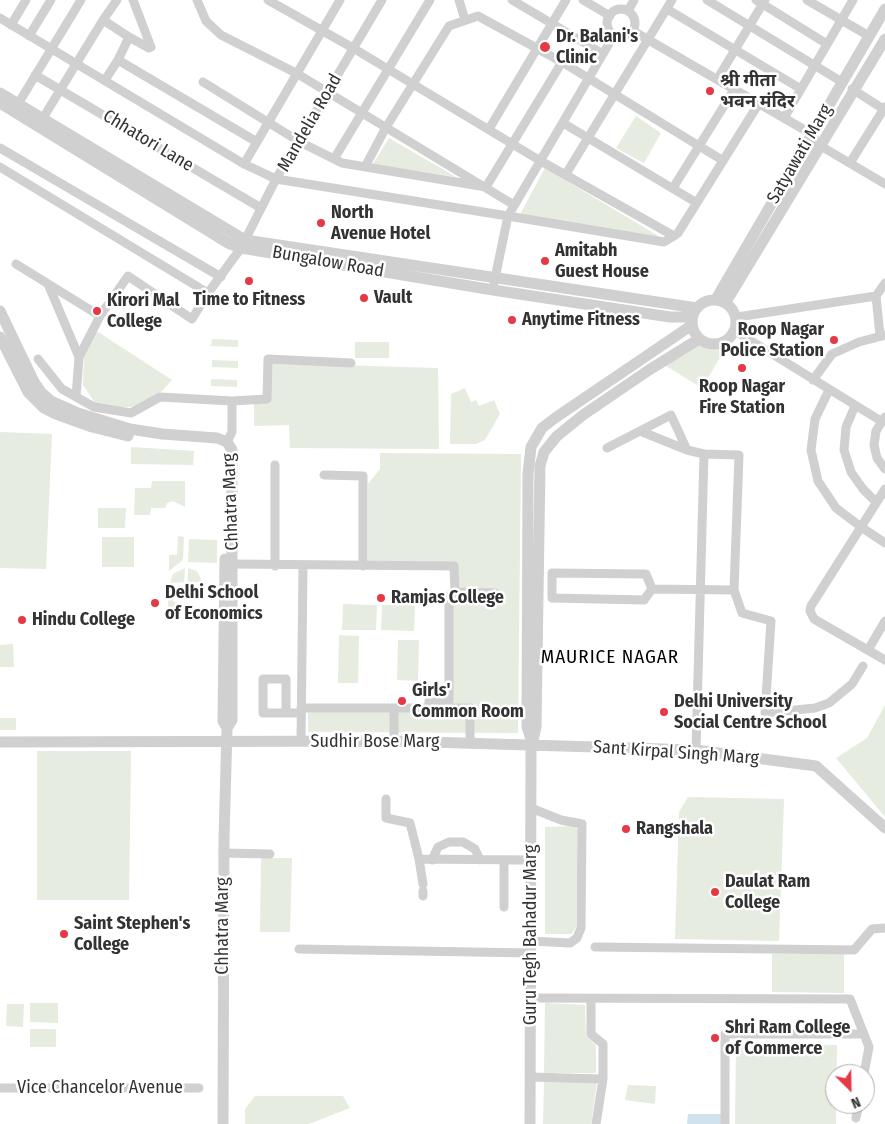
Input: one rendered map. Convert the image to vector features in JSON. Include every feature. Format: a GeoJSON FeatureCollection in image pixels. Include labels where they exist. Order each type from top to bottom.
{"type":"FeatureCollection","features":[{"type":"Feature","properties":{"kind":"street"},"geometry":{"type":"LineString","coordinates":[[11,25],[26,0]]}},
{"type":"Feature","properties":{"kind":"street"},"geometry":{"type":"LineString","coordinates":[[29,36],[51,0]]}},
{"type":"Feature","properties":{"kind":"street"},"geometry":{"type":"LineString","coordinates":[[18,104],[81,0]]}},
{"type":"Feature","properties":{"kind":"street"},"geometry":{"type":"LineString","coordinates":[[43,118],[60,88],[117,0]]}},
{"type":"Feature","properties":{"kind":"street"},"geometry":{"type":"LineString","coordinates":[[103,20],[129,37],[149,48],[151,47],[133,0]]}},
{"type":"Feature","properties":{"kind":"street"},"geometry":{"type":"LineString","coordinates":[[197,0],[206,21],[222,35],[296,73],[327,94],[486,187],[514,206]]}},
{"type":"Feature","properties":{"kind":"street"},"geometry":{"type":"LineString","coordinates":[[268,0],[354,48],[539,160],[674,236]]}},
{"type":"Feature","properties":{"kind":"street"},"geometry":{"type":"LineString","coordinates":[[244,164],[340,0]]}},
{"type":"Feature","properties":{"kind":"street","name":"Mandelia Road"},"geometry":{"type":"LineString","coordinates":[[100,316],[128,276],[192,319],[243,244],[276,180],[382,0]]}},
{"type":"Feature","properties":{"kind":"street"},"geometry":{"type":"LineString","coordinates":[[334,159],[430,0]]}},
{"type":"Feature","properties":{"kind":"street"},"geometry":{"type":"LineString","coordinates":[[459,0],[465,20]]}},
{"type":"Feature","properties":{"kind":"street"},"geometry":{"type":"LineString","coordinates":[[512,0],[603,54]]}},
{"type":"Feature","properties":{"kind":"street"},"geometry":{"type":"LineString","coordinates":[[489,129],[566,0]]}},
{"type":"Feature","properties":{"kind":"street"},"geometry":{"type":"LineString","coordinates":[[583,0],[597,3],[610,16]]}},
{"type":"Feature","properties":{"kind":"street"},"geometry":{"type":"LineString","coordinates":[[628,11],[634,0]]}},
{"type":"Feature","properties":{"kind":"street"},"geometry":{"type":"LineString","coordinates":[[566,174],[672,0]]}},
{"type":"Feature","properties":{"kind":"street"},"geometry":{"type":"LineString","coordinates":[[707,0],[842,82]]}},
{"type":"Feature","properties":{"kind":"street"},"geometry":{"type":"LineString","coordinates":[[807,0],[869,36]]}},
{"type":"Feature","properties":{"kind":"street"},"geometry":{"type":"LineString","coordinates":[[784,118],[853,0]]}},
{"type":"Feature","properties":{"kind":"street"},"geometry":{"type":"LineString","coordinates":[[718,78],[749,26],[761,1],[827,44]]}},
{"type":"Feature","properties":{"kind":"street"},"geometry":{"type":"LineString","coordinates":[[667,9],[801,89]]}},
{"type":"Feature","properties":{"kind":"street"},"geometry":{"type":"LineString","coordinates":[[620,10],[628,11],[635,22],[633,31],[626,36],[614,35],[608,28],[610,16],[620,10]]}},
{"type":"Feature","properties":{"kind":"street","name":"Satyawati Marg"},"geometry":{"type":"LineString","coordinates":[[721,301],[812,135],[885,10]]}},
{"type":"Feature","properties":{"kind":"street"},"geometry":{"type":"LineString","coordinates":[[365,166],[385,129],[449,26],[465,20],[483,17],[589,78],[722,160]]}},
{"type":"Feature","properties":{"kind":"street"},"geometry":{"type":"LineString","coordinates":[[0,18],[244,164],[276,180],[664,242],[678,234],[758,103]]}},
{"type":"Feature","properties":{"kind":"street"},"geometry":{"type":"LineString","coordinates":[[633,31],[649,38],[735,88],[812,135],[819,145],[885,184]]}},
{"type":"Feature","properties":{"kind":"street"},"geometry":{"type":"LineString","coordinates":[[493,290],[508,216],[539,160],[614,35]]}},
{"type":"Feature","properties":{"kind":"street"},"geometry":{"type":"LineString","coordinates":[[105,80],[118,60],[129,37]]}},
{"type":"Feature","properties":{"kind":"street","name":"Satyawati Marg"},"geometry":{"type":"LineString","coordinates":[[721,301],[885,39]]}},
{"type":"Feature","properties":{"kind":"street"},"geometry":{"type":"LineString","coordinates":[[118,60],[257,142]]}},
{"type":"Feature","properties":{"kind":"street"},"geometry":{"type":"LineString","coordinates":[[486,187],[562,62]]}},
{"type":"Feature","properties":{"kind":"street","name":"Chhatori Lane"},"geometry":{"type":"LineString","coordinates":[[35,75],[261,208]]}},
{"type":"Feature","properties":{"kind":"street"},"geometry":{"type":"LineString","coordinates":[[202,82],[300,142],[351,166],[365,166],[486,187]]}},
{"type":"Feature","properties":{"kind":"street"},"geometry":{"type":"LineString","coordinates":[[672,188],[735,88]]}},
{"type":"Feature","properties":{"kind":"street"},"geometry":{"type":"LineString","coordinates":[[850,163],[884,109],[852,89]]}},
{"type":"Feature","properties":{"kind":"street"},"geometry":{"type":"LineString","coordinates":[[0,93],[243,244],[495,277],[694,317]]}},
{"type":"Feature","properties":{"kind":"street","name":"Bungalow Road"},"geometry":{"type":"LineString","coordinates":[[0,103],[228,243],[243,244],[493,290],[670,317],[694,317]]}},
{"type":"Feature","properties":{"kind":"street"},"geometry":{"type":"LineString","coordinates":[[563,122],[696,202]]}},
{"type":"Feature","properties":{"kind":"street"},"geometry":{"type":"LineString","coordinates":[[0,148],[221,277]]}},
{"type":"Feature","properties":{"kind":"street"},"geometry":{"type":"LineString","coordinates":[[0,168],[208,293]]}},
{"type":"Feature","properties":{"kind":"street"},"geometry":{"type":"LineString","coordinates":[[16,264],[100,316],[79,357],[76,397]]}},
{"type":"Feature","properties":{"kind":"street"},"geometry":{"type":"LineString","coordinates":[[813,380],[832,354],[882,335],[876,296],[885,283]]}},
{"type":"Feature","properties":{"kind":"street"},"geometry":{"type":"LineString","coordinates":[[48,284],[79,357]]}},
{"type":"Feature","properties":{"kind":"street"},"geometry":{"type":"LineString","coordinates":[[737,317],[876,296]]}},
{"type":"Feature","properties":{"kind":"street"},"geometry":{"type":"LineString","coordinates":[[705,301],[721,301],[731,306],[737,317],[735,330],[732,337],[720,344],[712,344],[700,339],[694,317],[705,301]]}},
{"type":"Feature","properties":{"kind":"street","name":"Chhatra Marg"},"geometry":{"type":"LineString","coordinates":[[0,310],[24,362],[41,392],[61,406],[158,442],[211,443],[224,449],[226,457],[223,721],[227,728]]}},
{"type":"Feature","properties":{"kind":"street","name":"Guru Tegh Bahadur Marg"},"geometry":{"type":"LineString","coordinates":[[532,744],[528,726],[528,474],[531,447],[542,428],[694,317]]}},
{"type":"Feature","properties":{"kind":"street"},"geometry":{"type":"LineString","coordinates":[[735,330],[855,406],[883,419],[876,431],[874,445],[878,458],[885,469]]}},
{"type":"Feature","properties":{"kind":"street","name":"Chhatra Marg"},"geometry":{"type":"LineString","coordinates":[[0,337],[28,392],[44,408],[56,414],[89,416],[130,429],[162,434],[212,437],[227,442],[233,454],[232,720],[222,740],[224,853],[223,1124]]}},
{"type":"Feature","properties":{"kind":"street","name":"Guru Tegh Bahadur Marg"},"geometry":{"type":"LineString","coordinates":[[530,1124],[531,808],[532,744],[536,727],[540,466],[544,452],[557,436],[583,414],[700,339]]}},
{"type":"Feature","properties":{"kind":"street"},"geometry":{"type":"LineString","coordinates":[[38,359],[62,389],[76,397],[89,416],[131,413],[160,397],[232,401],[268,399],[268,359],[350,363]]}},
{"type":"Feature","properties":{"kind":"street"},"geometry":{"type":"LineString","coordinates":[[829,390],[815,419],[811,450],[818,481],[836,508],[860,527],[885,543]]}},
{"type":"Feature","properties":{"kind":"street"},"geometry":{"type":"LineString","coordinates":[[227,442],[232,432],[232,401]]}},
{"type":"Feature","properties":{"kind":"street"},"geometry":{"type":"LineString","coordinates":[[855,406],[846,427],[844,450],[851,472],[876,502]]}},
{"type":"Feature","properties":{"kind":"street"},"geometry":{"type":"LineString","coordinates":[[607,448],[671,415],[687,450]]}},
{"type":"Feature","properties":{"kind":"street"},"geometry":{"type":"LineString","coordinates":[[640,431],[687,450],[704,454],[739,455],[734,590],[742,613],[771,621],[766,713],[814,708],[830,703],[852,684],[863,666]]}},
{"type":"Feature","properties":{"kind":"street"},"geometry":{"type":"LineString","coordinates":[[696,750],[704,454]]}},
{"type":"Feature","properties":{"kind":"street"},"geometry":{"type":"LineString","coordinates":[[275,566],[276,465]]}},
{"type":"Feature","properties":{"kind":"street"},"geometry":{"type":"LineString","coordinates":[[324,476],[362,476],[363,566]]}},
{"type":"Feature","properties":{"kind":"street"},"geometry":{"type":"LineString","coordinates":[[885,489],[811,606],[810,611],[814,619],[885,660]]}},
{"type":"Feature","properties":{"kind":"street"},"geometry":{"type":"LineString","coordinates":[[232,564],[275,566],[454,566],[455,592]]}},
{"type":"Feature","properties":{"kind":"street"},"geometry":{"type":"LineString","coordinates":[[301,741],[303,566]]}},
{"type":"Feature","properties":{"kind":"street"},"geometry":{"type":"LineString","coordinates":[[552,573],[646,574],[652,588],[644,600],[552,598],[552,573]]}},
{"type":"Feature","properties":{"kind":"street"},"geometry":{"type":"LineString","coordinates":[[652,588],[734,590]]}},
{"type":"Feature","properties":{"kind":"street"},"geometry":{"type":"LineString","coordinates":[[429,708],[429,701],[448,701],[449,596],[455,592],[495,593]]}},
{"type":"Feature","properties":{"kind":"street"},"geometry":{"type":"LineString","coordinates":[[868,650],[885,621]]}},
{"type":"Feature","properties":{"kind":"street"},"geometry":{"type":"LineString","coordinates":[[286,713],[286,679],[263,679],[262,713],[286,713],[394,708],[470,708],[470,743]]}},
{"type":"Feature","properties":{"kind":"street"},"geometry":{"type":"LineString","coordinates":[[394,708],[394,741]]}},
{"type":"Feature","properties":{"kind":"street","name":"Sudhir Bose Marg"},"geometry":{"type":"LineString","coordinates":[[0,735],[210,736],[222,740]]}},
{"type":"Feature","properties":{"kind":"street","name":"Sudhir Bose Marg"},"geometry":{"type":"LineString","coordinates":[[0,742],[210,743],[222,740],[532,744]]}},
{"type":"Feature","properties":{"kind":"street","name":"Sant Kirpal Singh Marg"},"geometry":{"type":"LineString","coordinates":[[532,744],[696,750],[816,766],[885,828]]}},
{"type":"Feature","properties":{"kind":"street"},"geometry":{"type":"LineString","coordinates":[[386,799],[386,818],[410,823],[419,859],[423,891]]}},
{"type":"Feature","properties":{"kind":"street"},"geometry":{"type":"LineString","coordinates":[[531,808],[561,820],[582,824],[581,928],[577,938],[570,943],[531,941]]}},
{"type":"Feature","properties":{"kind":"street"},"geometry":{"type":"LineString","coordinates":[[432,860],[438,847],[449,842],[463,842],[476,849],[480,860]]}},
{"type":"Feature","properties":{"kind":"street"},"geometry":{"type":"LineString","coordinates":[[224,853],[270,854]]}},
{"type":"Feature","properties":{"kind":"street"},"geometry":{"type":"LineString","coordinates":[[419,859],[531,860]]}},
{"type":"Feature","properties":{"kind":"street"},"geometry":{"type":"LineString","coordinates":[[504,860],[504,907]]}},
{"type":"Feature","properties":{"kind":"street"},"geometry":{"type":"LineString","coordinates":[[595,947],[854,950],[872,929],[885,928]]}},
{"type":"Feature","properties":{"kind":"street"},"geometry":{"type":"LineString","coordinates":[[300,949],[531,953]]}},
{"type":"Feature","properties":{"kind":"street"},"geometry":{"type":"LineString","coordinates":[[531,998],[850,1000],[869,1047],[866,1064]]}},
{"type":"Feature","properties":{"kind":"street"},"geometry":{"type":"LineString","coordinates":[[591,999],[591,1034],[603,1044],[603,1079],[596,1124]]}},
{"type":"Feature","properties":{"kind":"street"},"geometry":{"type":"LineString","coordinates":[[725,1124],[725,1034],[864,1034]]}},
{"type":"Feature","properties":{"kind":"street"},"geometry":{"type":"LineString","coordinates":[[530,1077],[603,1079]]}},
{"type":"Feature","properties":{"kind":"street","name":"Vice Chancelor Avenue"},"geometry":{"type":"LineString","coordinates":[[0,1088],[200,1088]]}},
{"type":"Feature","properties":{"kind":"street"},"geometry":{"type":"LineString","coordinates":[[856,1118],[857,1114]]}},
{"type":"Feature","properties":{"kind":"shaded area"},"geometry":{"type":"Polygon","coordinates":[[[636,116],[661,133],[644,163],[616,148],[636,116]]]}},
{"type":"Feature","properties":{"kind":"shaded area"},"geometry":{"type":"Polygon","coordinates":[[[389,138],[456,177],[373,164],[389,138]]]}},
{"type":"Feature","properties":{"kind":"shaded area"},"geometry":{"type":"Polygon","coordinates":[[[545,168],[660,237],[517,220],[545,168]]]}},
{"type":"Feature","properties":{"kind":"shaded area"},"geometry":{"type":"Polygon","coordinates":[[[95,330],[172,380],[162,391],[139,406],[119,408],[95,403],[83,385],[84,355],[95,330]]]}},
{"type":"Feature","properties":{"kind":"shaded area"},"geometry":{"type":"Polygon","coordinates":[[[212,339],[238,340],[238,347],[211,346],[212,339]]]}},
{"type":"Feature","properties":{"kind":"shaded area"},"geometry":{"type":"Polygon","coordinates":[[[355,342],[389,342],[389,358],[355,358],[355,342]]]}},
{"type":"Feature","properties":{"kind":"shaded area"},"geometry":{"type":"Polygon","coordinates":[[[697,344],[705,347],[725,349],[702,388],[666,366],[697,344]]]}},
{"type":"Feature","properties":{"kind":"shaded area"},"geometry":{"type":"Polygon","coordinates":[[[212,360],[238,361],[238,368],[212,367],[212,360]]]}},
{"type":"Feature","properties":{"kind":"shaded area"},"geometry":{"type":"Polygon","coordinates":[[[270,363],[438,368],[439,449],[290,448],[289,425],[254,426],[254,402],[269,402],[270,363]]]}},
{"type":"Feature","properties":{"kind":"shaded area"},"geometry":{"type":"Polygon","coordinates":[[[211,379],[237,380],[237,387],[211,386],[211,379]]]}},
{"type":"Feature","properties":{"kind":"shaded area"},"geometry":{"type":"Polygon","coordinates":[[[465,388],[471,402],[476,400],[479,406],[494,400],[500,414],[485,440],[476,444],[450,444],[451,394],[465,388]]]}},
{"type":"Feature","properties":{"kind":"shaded area"},"geometry":{"type":"Polygon","coordinates":[[[0,432],[52,434],[46,569],[0,568],[0,432]]]}},
{"type":"Feature","properties":{"kind":"shaded area"},"geometry":{"type":"Polygon","coordinates":[[[131,447],[194,451],[193,465],[131,464],[131,447]]]}},
{"type":"Feature","properties":{"kind":"shaded area"},"geometry":{"type":"Polygon","coordinates":[[[380,453],[521,454],[518,733],[308,732],[308,712],[451,712],[452,595],[457,563],[368,563],[368,484],[380,469],[380,453]]]}},
{"type":"Feature","properties":{"kind":"shaded area"},"geometry":{"type":"Polygon","coordinates":[[[152,481],[185,481],[185,507],[173,501],[167,503],[165,508],[151,508],[150,515],[134,515],[135,488],[151,488],[152,481]]]}},
{"type":"Feature","properties":{"kind":"shaded area"},"geometry":{"type":"Polygon","coordinates":[[[98,508],[126,508],[125,528],[98,528],[98,508]]]}},
{"type":"Feature","properties":{"kind":"shaded area"},"geometry":{"type":"Polygon","coordinates":[[[178,536],[184,537],[183,560],[169,571],[169,555],[177,555],[178,536]]]}},
{"type":"Feature","properties":{"kind":"shaded area"},"geometry":{"type":"Polygon","coordinates":[[[102,537],[134,537],[134,567],[102,567],[102,537]]]}},
{"type":"Feature","properties":{"kind":"shaded area"},"geometry":{"type":"Polygon","coordinates":[[[189,539],[217,540],[217,563],[188,562],[189,539]]]}},
{"type":"Feature","properties":{"kind":"shaded area"},"geometry":{"type":"Polygon","coordinates":[[[185,568],[184,582],[170,583],[173,574],[185,568]]]}},
{"type":"Feature","properties":{"kind":"shaded area"},"geometry":{"type":"Polygon","coordinates":[[[188,568],[197,571],[203,583],[188,582],[188,568]]]}},
{"type":"Feature","properties":{"kind":"shaded area"},"geometry":{"type":"Polygon","coordinates":[[[170,586],[184,587],[185,600],[176,598],[170,586]]]}},
{"type":"Feature","properties":{"kind":"shaded area"},"geometry":{"type":"Polygon","coordinates":[[[189,586],[203,587],[200,595],[188,601],[189,586]]]}},
{"type":"Feature","properties":{"kind":"shaded area"},"geometry":{"type":"Polygon","coordinates":[[[168,597],[183,608],[183,613],[168,613],[168,597]]]}},
{"type":"Feature","properties":{"kind":"shaded area"},"geometry":{"type":"Polygon","coordinates":[[[343,604],[377,605],[376,630],[342,630],[343,604]]]}},
{"type":"Feature","properties":{"kind":"shaded area"},"geometry":{"type":"Polygon","coordinates":[[[382,605],[415,605],[414,631],[381,630],[382,605]]]}},
{"type":"Feature","properties":{"kind":"shaded area"},"geometry":{"type":"Polygon","coordinates":[[[339,635],[359,636],[358,683],[338,683],[339,635]]]}},
{"type":"Feature","properties":{"kind":"shaded area"},"geometry":{"type":"Polygon","coordinates":[[[398,640],[419,640],[418,681],[397,680],[398,640]]]}},
{"type":"Feature","properties":{"kind":"shaded area"},"geometry":{"type":"Polygon","coordinates":[[[13,644],[14,667],[0,667],[0,645],[13,644]]]}},
{"type":"Feature","properties":{"kind":"shaded area"},"geometry":{"type":"Polygon","coordinates":[[[885,705],[885,817],[836,758],[867,738],[885,705]]]}},
{"type":"Feature","properties":{"kind":"shaded area"},"geometry":{"type":"Polygon","coordinates":[[[0,718],[16,718],[16,730],[0,730],[0,718]]]}},
{"type":"Feature","properties":{"kind":"shaded area"},"geometry":{"type":"Polygon","coordinates":[[[37,751],[131,751],[129,900],[37,900],[37,751]]]}},
{"type":"Feature","properties":{"kind":"shaded area"},"geometry":{"type":"Polygon","coordinates":[[[688,797],[784,799],[779,941],[675,939],[679,812],[688,797]]]}},
{"type":"Feature","properties":{"kind":"shaded area"},"geometry":{"type":"Polygon","coordinates":[[[574,826],[578,830],[576,927],[572,934],[545,934],[545,827],[574,826]]]}},
{"type":"Feature","properties":{"kind":"shaded area"},"geometry":{"type":"Polygon","coordinates":[[[261,858],[292,858],[290,932],[260,932],[261,858]]]}},
{"type":"Feature","properties":{"kind":"shaded area"},"geometry":{"type":"Polygon","coordinates":[[[772,954],[844,954],[844,993],[772,992],[772,954]]]}},
{"type":"Feature","properties":{"kind":"shaded area"},"geometry":{"type":"Polygon","coordinates":[[[30,1003],[58,1003],[58,1023],[30,1022],[30,1003]]]}},
{"type":"Feature","properties":{"kind":"shaded area"},"geometry":{"type":"Polygon","coordinates":[[[545,1003],[585,1005],[586,1036],[596,1045],[596,1073],[544,1073],[545,1003]]]}},
{"type":"Feature","properties":{"kind":"shaded area"},"geometry":{"type":"Polygon","coordinates":[[[7,1004],[24,1004],[23,1027],[6,1026],[7,1004]]]}},
{"type":"Feature","properties":{"kind":"shaded area"},"geometry":{"type":"Polygon","coordinates":[[[30,1029],[56,1029],[56,1047],[30,1047],[30,1029]]]}},
{"type":"Feature","properties":{"kind":"shaded area"},"geometry":{"type":"Polygon","coordinates":[[[736,1044],[837,1045],[837,1064],[825,1064],[825,1114],[836,1114],[836,1124],[735,1124],[736,1044]]]}},
{"type":"Feature","properties":{"kind":"shaded area"},"geometry":{"type":"Polygon","coordinates":[[[544,1081],[597,1082],[591,1124],[543,1124],[544,1081]]]}},
{"type":"Feature","properties":{"kind":"shaded area"},"geometry":{"type":"Polygon","coordinates":[[[628,1085],[656,1086],[655,1104],[625,1100],[628,1085]]]}},
{"type":"Feature","properties":{"kind":"shaded area"},"geometry":{"type":"Polygon","coordinates":[[[255,1096],[343,1096],[350,1108],[309,1124],[245,1124],[245,1109],[255,1096]]]}},
{"type":"Feature","properties":{"kind":"water"},"geometry":{"type":"Polygon","coordinates":[[[688,1114],[722,1114],[721,1124],[687,1124],[688,1114]]]}},
{"type":"Feature","properties":{"kind":"place","name":"Dr. Balani's Clinic"},"geometry":{"type":"Point","coordinates":[545,47]}},
{"type":"Feature","properties":{"kind":"place","name":"श्री गीता भवन मंदिर"},"geometry":{"type":"Point","coordinates":[710,91]}},
{"type":"Feature","properties":{"kind":"place","name":"North Avenue Hotel"},"geometry":{"type":"Point","coordinates":[321,223]}},
{"type":"Feature","properties":{"kind":"place","name":"Amitabh Guest House"},"geometry":{"type":"Point","coordinates":[545,261]}},
{"type":"Feature","properties":{"kind":"place","name":"Time to Fitness"},"geometry":{"type":"Point","coordinates":[249,281]}},
{"type":"Feature","properties":{"kind":"place","name":"Vault"},"geometry":{"type":"Point","coordinates":[364,298]}},
{"type":"Feature","properties":{"kind":"place","name":"Kirori Mal College"},"geometry":{"type":"Point","coordinates":[97,311]}},
{"type":"Feature","properties":{"kind":"place","name":"Anytime Fitness"},"geometry":{"type":"Point","coordinates":[512,320]}},
{"type":"Feature","properties":{"kind":"place","name":"Roop Nagar Police Station"},"geometry":{"type":"Point","coordinates":[834,340]}},
{"type":"Feature","properties":{"kind":"place","name":"Roop Nagar Fire Station"},"geometry":{"type":"Point","coordinates":[742,368]}},
{"type":"Feature","properties":{"kind":"place","name":"Ramjas College"},"geometry":{"type":"Point","coordinates":[381,598]}},
{"type":"Feature","properties":{"kind":"place","name":"Delhi School of Economics"},"geometry":{"type":"Point","coordinates":[155,603]}},
{"type":"Feature","properties":{"kind":"place","name":"Hindu College"},"geometry":{"type":"Point","coordinates":[22,620]}},
{"type":"Feature","properties":{"kind":"place","name":"Girls' Common Room"},"geometry":{"type":"Point","coordinates":[402,701]}},
{"type":"Feature","properties":{"kind":"place","name":"Delhi University Social Centre School"},"geometry":{"type":"Point","coordinates":[664,712]}},
{"type":"Feature","properties":{"kind":"place","name":"Rangshala"},"geometry":{"type":"Point","coordinates":[626,829]}},
{"type":"Feature","properties":{"kind":"place","name":"Daulat Ram College"},"geometry":{"type":"Point","coordinates":[715,892]}},
{"type":"Feature","properties":{"kind":"place","name":"Saint Stephen's College"},"geometry":{"type":"Point","coordinates":[64,934]}},
{"type":"Feature","properties":{"kind":"place","name":"Shri Ram College of Commerce"},"geometry":{"type":"Point","coordinates":[715,1038]}},
{"type":"Feature","properties":{"kind":"district","name":"MAURICE NAGAR"},"geometry":{"type":"Point","coordinates":[610,658]}}]}
